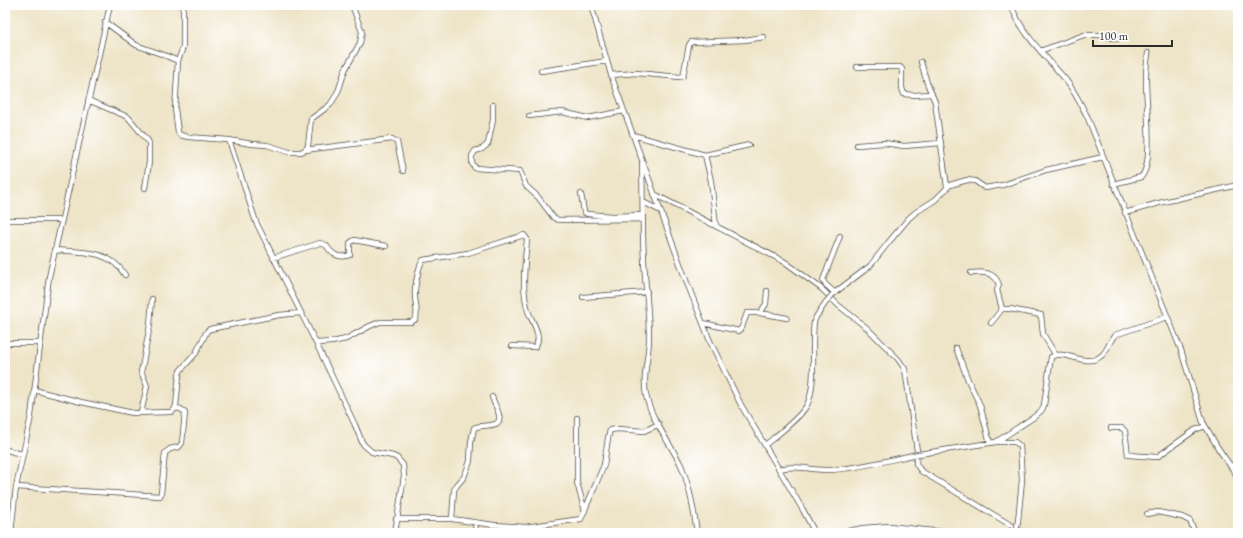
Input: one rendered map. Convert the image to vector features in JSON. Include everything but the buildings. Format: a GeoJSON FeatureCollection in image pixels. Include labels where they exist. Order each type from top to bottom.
{"type":"FeatureCollection","features":[{"type":"Feature","properties":{"kind":"street"},"geometry":{"type":"LineString","coordinates":[[5,530],[11,532],[16,487],[28,432],[48,277],[110,5]]}},
{"type":"Feature","properties":{"kind":"street"},"geometry":{"type":"LineString","coordinates":[[183,5],[183,47],[178,61],[175,109],[178,132],[180,135],[267,145],[289,152],[301,152],[305,150],[392,139],[397,142],[402,171]]}},
{"type":"Feature","properties":{"kind":"street"},"geometry":{"type":"LineString","coordinates":[[305,150],[308,142],[311,119],[330,104],[335,98],[345,70],[360,43],[362,32],[352,5]]}},
{"type":"Feature","properties":{"kind":"street"},"geometry":{"type":"LineString","coordinates":[[591,5],[611,75],[703,323],[729,382],[815,533]]}},
{"type":"Feature","properties":{"kind":"street"},"geometry":{"type":"LineString","coordinates":[[1011,5],[1020,25],[1040,51],[1066,80],[1078,98],[1087,116],[1113,184],[1181,350],[1199,411],[1205,426],[1238,477]]}},
{"type":"Feature","properties":{"kind":"street"},"geometry":{"type":"LineString","coordinates":[[105,22],[136,45],[171,57],[178,61]]}},
{"type":"Feature","properties":{"kind":"street"},"geometry":{"type":"LineString","coordinates":[[1040,51],[1084,35],[1118,39]]}},
{"type":"Feature","properties":{"kind":"street"},"geometry":{"type":"LineString","coordinates":[[611,75],[636,73],[680,77],[683,76],[689,45],[691,42],[745,40],[764,37]]}},
{"type":"Feature","properties":{"kind":"street"},"geometry":{"type":"LineString","coordinates":[[1113,184],[1141,177],[1145,170],[1148,140],[1146,76],[1148,53]]}},
{"type":"Feature","properties":{"kind":"street"},"geometry":{"type":"LineString","coordinates":[[542,71],[607,61]]}},
{"type":"Feature","properties":{"kind":"street"},"geometry":{"type":"LineString","coordinates":[[921,62],[927,83],[935,102],[947,187]]}},
{"type":"Feature","properties":{"kind":"street"},"geometry":{"type":"LineString","coordinates":[[857,67],[900,67],[902,69],[904,94],[932,94]]}},
{"type":"Feature","properties":{"kind":"street"},"geometry":{"type":"LineString","coordinates":[[88,100],[128,117],[148,140],[149,162],[145,188]]}},
{"type":"Feature","properties":{"kind":"street"},"geometry":{"type":"LineString","coordinates":[[494,105],[493,120],[488,144],[482,149],[475,151],[472,156],[472,163],[475,168],[520,171],[526,186],[538,197],[553,217],[558,220],[643,217]]}},
{"type":"Feature","properties":{"kind":"street"},"geometry":{"type":"LineString","coordinates":[[529,116],[562,112],[588,118],[624,111]]}},
{"type":"Feature","properties":{"kind":"street"},"geometry":{"type":"LineString","coordinates":[[633,135],[705,155],[749,145]]}},
{"type":"Feature","properties":{"kind":"street"},"geometry":{"type":"LineString","coordinates":[[229,140],[256,222],[316,343],[364,446],[372,452],[397,458],[403,465],[404,476],[395,533]]}},
{"type":"Feature","properties":{"kind":"street"},"geometry":{"type":"LineString","coordinates":[[857,145],[884,143],[904,146],[941,143]]}},
{"type":"Feature","properties":{"kind":"street"},"geometry":{"type":"LineString","coordinates":[[705,155],[711,181],[716,226]]}},
{"type":"Feature","properties":{"kind":"street"},"geometry":{"type":"LineString","coordinates":[[642,156],[644,260],[647,292],[649,350],[644,382],[645,390],[648,402],[686,480],[692,501],[697,533]]}},
{"type":"Feature","properties":{"kind":"street"},"geometry":{"type":"LineString","coordinates":[[765,445],[789,425],[808,404],[812,379],[814,322],[816,317],[826,302],[834,294],[870,266],[891,238],[916,212],[935,200],[947,187],[955,182],[967,180],[974,181],[985,188],[1003,185],[1046,170],[1103,156]]}},
{"type":"Feature","properties":{"kind":"street"},"geometry":{"type":"LineString","coordinates":[[1125,213],[1159,203],[1238,185]]}},
{"type":"Feature","properties":{"kind":"street"},"geometry":{"type":"LineString","coordinates":[[580,194],[584,212],[587,214],[643,217]]}},
{"type":"Feature","properties":{"kind":"street"},"geometry":{"type":"LineString","coordinates":[[654,194],[786,262],[867,328],[898,359],[905,369],[917,451],[916,464],[921,471],[1024,533]]}},
{"type":"Feature","properties":{"kind":"street"},"geometry":{"type":"LineString","coordinates":[[643,202],[660,210]]}},
{"type":"Feature","properties":{"kind":"street"},"geometry":{"type":"LineString","coordinates":[[5,220],[61,220]]}},
{"type":"Feature","properties":{"kind":"street"},"geometry":{"type":"LineString","coordinates":[[316,343],[346,339],[380,322],[411,322],[416,316],[416,283],[420,265],[423,260],[468,253],[524,235],[527,239],[524,270],[526,300],[529,313],[537,332],[537,343],[535,347],[512,346]]}},
{"type":"Feature","properties":{"kind":"street"},"geometry":{"type":"LineString","coordinates":[[834,294],[823,280],[840,236]]}},
{"type":"Feature","properties":{"kind":"street"},"geometry":{"type":"LineString","coordinates":[[273,258],[320,244],[326,245],[330,252],[334,254],[347,256],[350,255],[350,243],[352,240],[386,246]]}},
{"type":"Feature","properties":{"kind":"street"},"geometry":{"type":"LineString","coordinates":[[54,250],[100,255],[116,264],[125,275]]}},
{"type":"Feature","properties":{"kind":"street"},"geometry":{"type":"LineString","coordinates":[[971,273],[984,272],[994,276],[999,285],[997,290],[1002,309]]}},
{"type":"Feature","properties":{"kind":"street"},"geometry":{"type":"LineString","coordinates":[[760,313],[766,304],[767,291]]}},
{"type":"Feature","properties":{"kind":"street"},"geometry":{"type":"LineString","coordinates":[[583,297],[647,292]]}},
{"type":"Feature","properties":{"kind":"street"},"geometry":{"type":"LineString","coordinates":[[141,413],[147,386],[141,372],[150,325],[152,299]]}},
{"type":"Feature","properties":{"kind":"street"},"geometry":{"type":"LineString","coordinates":[[991,322],[1002,309],[1042,315],[1043,334],[1055,354]]}},
{"type":"Feature","properties":{"kind":"street"},"geometry":{"type":"LineString","coordinates":[[34,390],[133,413],[171,412],[175,408],[180,370],[196,353],[210,328],[279,315],[301,313]]}},
{"type":"Feature","properties":{"kind":"street"},"geometry":{"type":"LineString","coordinates":[[703,323],[740,331],[747,313],[760,313],[788,318]]}},
{"type":"Feature","properties":{"kind":"street"},"geometry":{"type":"LineString","coordinates":[[993,442],[1034,417],[1042,410],[1051,357],[1055,354],[1084,361],[1100,358],[1115,335],[1167,317]]}},
{"type":"Feature","properties":{"kind":"street"},"geometry":{"type":"LineString","coordinates":[[5,343],[39,343]]}},
{"type":"Feature","properties":{"kind":"street"},"geometry":{"type":"LineString","coordinates":[[956,348],[968,380],[980,405],[993,442]]}},
{"type":"Feature","properties":{"kind":"street"},"geometry":{"type":"LineString","coordinates":[[452,519],[454,490],[464,477],[470,461],[471,442],[474,428],[478,426],[496,424],[499,420],[499,414],[492,396]]}},
{"type":"Feature","properties":{"kind":"street"},"geometry":{"type":"LineString","coordinates":[[16,487],[160,496],[165,453],[170,449],[179,447],[182,443],[185,413],[181,409],[175,408]]}},
{"type":"Feature","properties":{"kind":"street"},"geometry":{"type":"LineString","coordinates":[[577,418],[576,483],[584,511]]}},
{"type":"Feature","properties":{"kind":"street"},"geometry":{"type":"LineString","coordinates":[[396,519],[452,519],[515,527],[535,526],[577,520],[583,516],[604,465],[610,430],[618,429],[644,431],[659,424]]}},
{"type":"Feature","properties":{"kind":"street"},"geometry":{"type":"LineString","coordinates":[[1111,428],[1122,428],[1125,431],[1128,455],[1154,457],[1161,455],[1189,435],[1205,426]]}},
{"type":"Feature","properties":{"kind":"street"},"geometry":{"type":"LineString","coordinates":[[779,468],[790,466],[816,470],[832,470],[993,442],[1015,442],[1020,446],[1022,480],[1016,533]]}},
{"type":"Feature","properties":{"kind":"street"},"geometry":{"type":"LineString","coordinates":[[5,449],[23,454]]}},
{"type":"Feature","properties":{"kind":"street"},"geometry":{"type":"LineString","coordinates":[[1231,466],[1238,462]]}},
{"type":"Feature","properties":{"kind":"street"},"geometry":{"type":"LineString","coordinates":[[1147,514],[1158,512],[1182,516],[1190,522],[1195,533]]}},
{"type":"Feature","properties":{"kind":"street"},"geometry":{"type":"LineString","coordinates":[[475,522],[476,533]]}},
{"type":"Feature","properties":{"kind":"street"},"geometry":{"type":"LineString","coordinates":[[838,533],[862,528],[889,526],[951,533]]}},
{"type":"Feature","properties":{"kind":"street"},"geometry":{"type":"LineString","coordinates":[[1233,533],[1238,529]]}}]}
